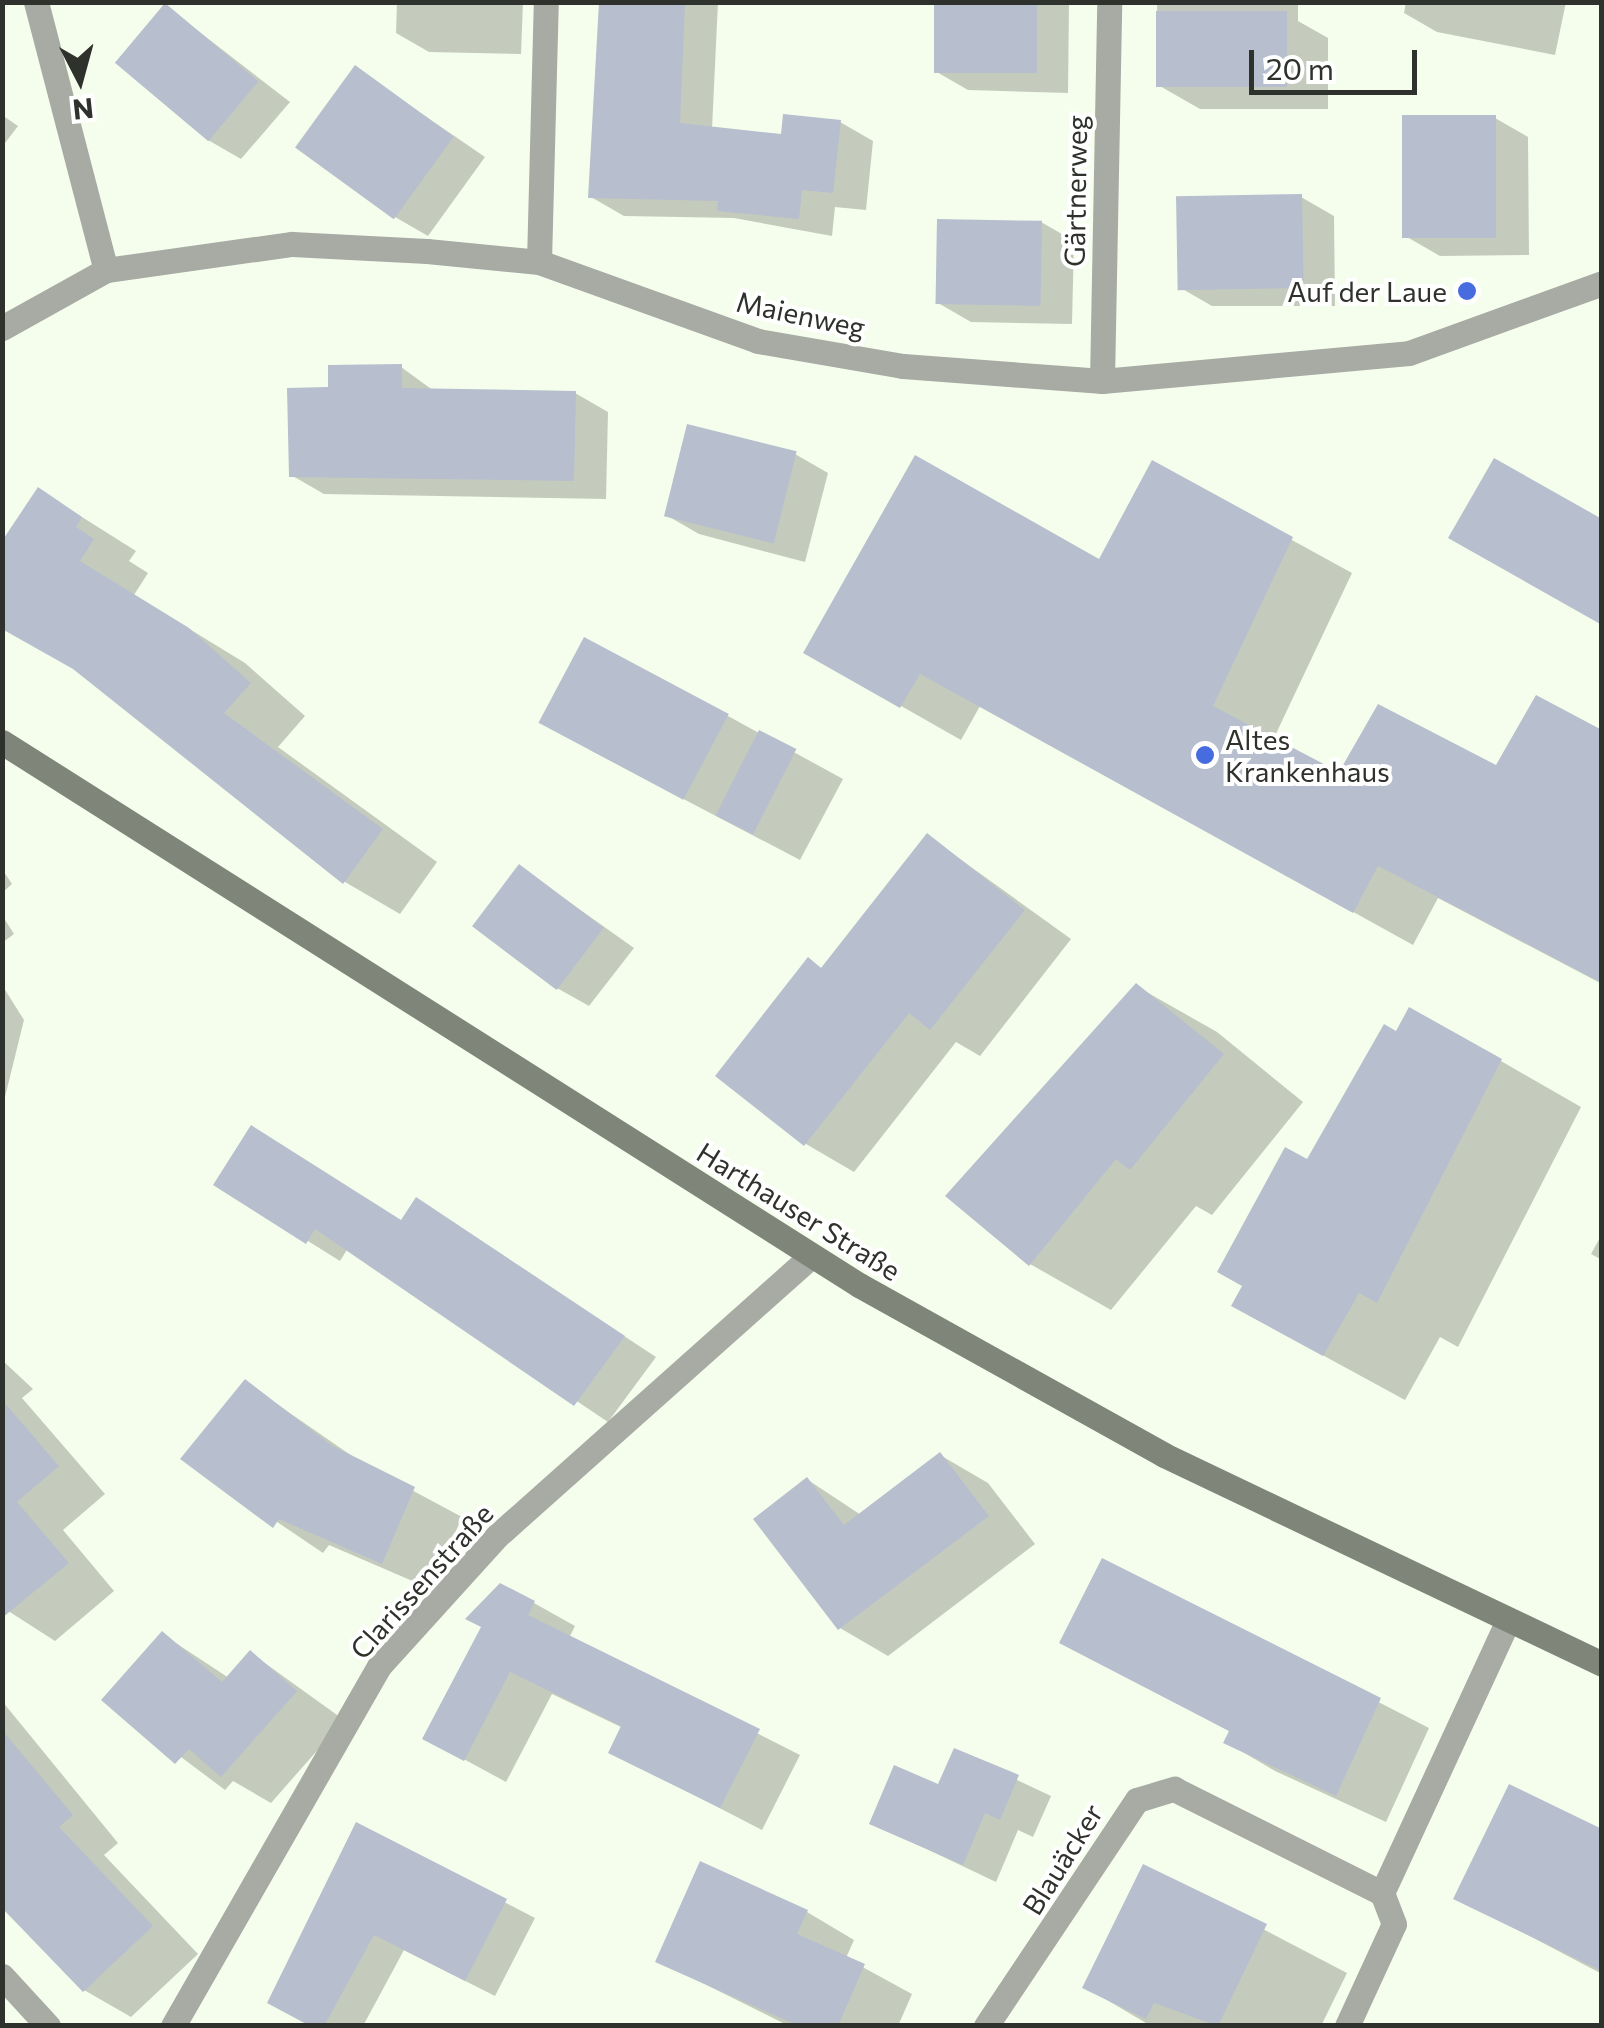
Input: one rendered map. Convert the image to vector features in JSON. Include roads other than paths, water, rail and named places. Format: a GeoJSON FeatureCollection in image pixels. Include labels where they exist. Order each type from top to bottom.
{"type":"FeatureCollection","features":[{"type":"Feature","properties":{"kind":"street"},"geometry":{"type":"LineString","coordinates":[[36,2],[106,270]]}},
{"type":"Feature","properties":{"kind":"street"},"geometry":{"type":"LineString","coordinates":[[539,262],[546,2]]}},
{"type":"Feature","properties":{"kind":"street","name":"Gärtnerweg"},"geometry":{"type":"LineString","coordinates":[[1102,381],[1110,2]]}},
{"type":"Feature","properties":{"kind":"street","name":"Maienweg"},"geometry":{"type":"LineString","coordinates":[[2,328],[106,270],[292,244],[539,262],[758,341],[904,366],[1102,381],[1409,353],[1602,283]]}},
{"type":"Feature","properties":{"kind":"street","name":"Harthauser Straße"},"geometry":{"type":"LineString","coordinates":[[2,742],[811,1256],[1164,1456],[1602,1664]]}},
{"type":"Feature","properties":{"kind":"street","name":"Clarissenstraße"},"geometry":{"type":"LineString","coordinates":[[173,2026],[380,1666],[497,1536],[811,1256]]}},
{"type":"Feature","properties":{"kind":"street"},"geometry":{"type":"LineString","coordinates":[[1347,2026],[1394,1924],[1382,1894],[1508,1620]]}},
{"type":"Feature","properties":{"kind":"street","name":"Blauäcker"},"geometry":{"type":"LineString","coordinates":[[986,2026],[1136,1800],[1174,1789],[1382,1894]]}},
{"type":"Feature","properties":{"kind":"street"},"geometry":{"type":"LineString","coordinates":[[2,1976],[48,2026]]}},
{"type":"Feature","properties":{"kind":"place","name":"Auf der Laue"},"geometry":{"type":"Point","coordinates":[1467,291]}},
{"type":"Feature","properties":{"kind":"place","name":"Altes Krankenhaus"},"geometry":{"type":"Point","coordinates":[1205,755]}}]}
